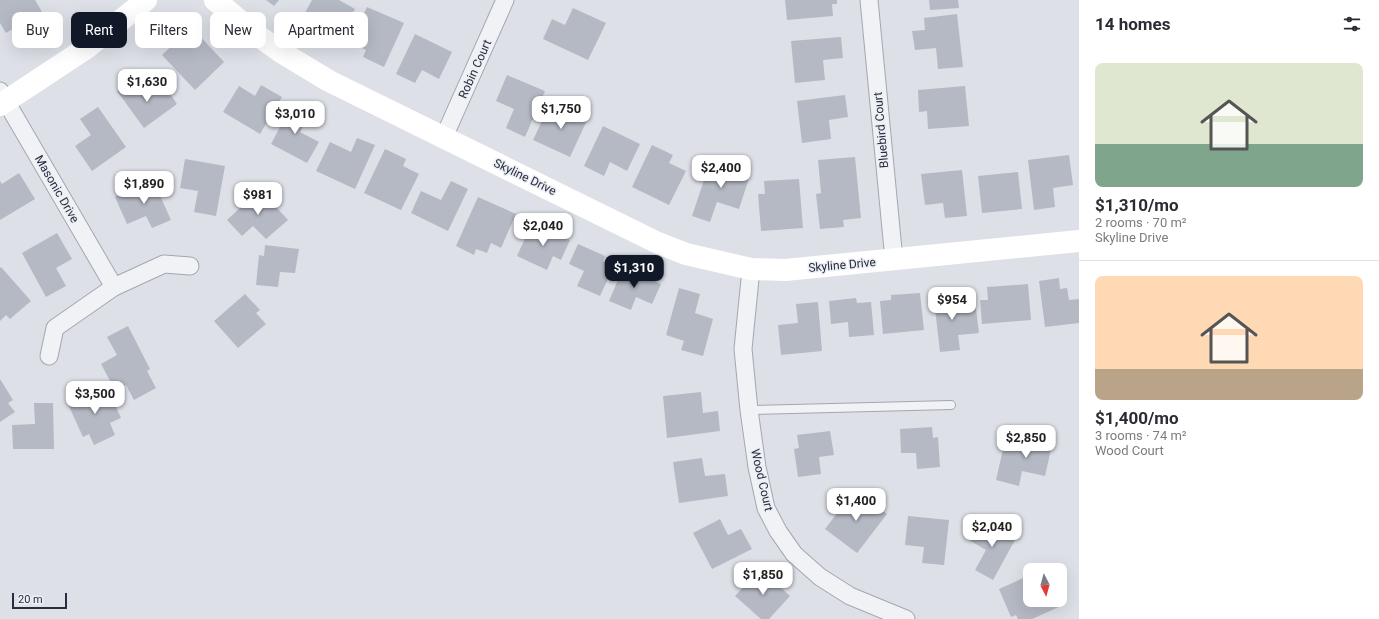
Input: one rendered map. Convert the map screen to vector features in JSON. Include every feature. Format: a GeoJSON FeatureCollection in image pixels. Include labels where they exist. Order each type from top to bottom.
{"type":"FeatureCollection","features":[{"type":"Feature","properties":{"kind":"street"},"geometry":{"type":"LineString","coordinates":[[2,99],[88,47],[146,0]]}},
{"type":"Feature","properties":{"kind":"street","name":"Skyline Drive"},"geometry":{"type":"LineString","coordinates":[[215,0],[257,35],[302,66],[329,81],[658,243],[686,254],[751,269],[786,270],[1079,241]]}},
{"type":"Feature","properties":{"kind":"street","name":"Robin Court"},"geometry":{"type":"LineString","coordinates":[[444,137],[505,0]]}},
{"type":"Feature","properties":{"kind":"street","name":"Bluebird Court"},"geometry":{"type":"LineString","coordinates":[[869,0],[894,260]]}},
{"type":"Feature","properties":{"kind":"street","name":"Masonic Drive"},"geometry":{"type":"LineString","coordinates":[[2,99],[114,287]]}},
{"type":"Feature","properties":{"kind":"street"},"geometry":{"type":"LineString","coordinates":[[49,356],[55,328],[114,287],[164,264],[190,266]]}},
{"type":"Feature","properties":{"kind":"street","name":"Wood Court"},"geometry":{"type":"LineString","coordinates":[[751,269],[743,349],[749,410],[757,467],[766,508],[778,531],[794,554],[820,577],[850,596],[906,619]]}},
{"type":"Feature","properties":{"kind":"lane"},"geometry":{"type":"LineString","coordinates":[[749,410],[951,405]]}},
{"type":"Feature","properties":{"kind":"building"},"geometry":{"type":"Polygon","coordinates":[[[0,0],[35,0],[42,12],[12,12],[12,29],[6,33],[0,23],[0,0]]]}},
{"type":"Feature","properties":{"kind":"building"},"geometry":{"type":"Polygon","coordinates":[[[266,0],[279,0],[274,6],[266,0]]]}},
{"type":"Feature","properties":{"kind":"building"},"geometry":{"type":"Polygon","coordinates":[[[312,0],[339,0],[355,9],[353,12],[305,12],[312,0]]]}},
{"type":"Feature","properties":{"kind":"building"},"geometry":{"type":"Polygon","coordinates":[[[785,0],[837,0],[837,4],[832,4],[833,16],[787,20],[785,0]]]}},
{"type":"Feature","properties":{"kind":"building"},"geometry":{"type":"Polygon","coordinates":[[[929,0],[958,0],[959,8],[930,10],[929,0]]]}},
{"type":"Feature","properties":{"kind":"building"},"geometry":{"type":"Polygon","coordinates":[[[367,7],[404,23],[384,67],[363,57],[366,50],[362,48],[368,48],[368,12],[365,12],[367,7]]]}},
{"type":"Feature","properties":{"kind":"building"},"geometry":{"type":"Polygon","coordinates":[[[573,8],[606,23],[588,60],[543,39],[552,19],[565,25],[573,8]]]}},
{"type":"Feature","properties":{"kind":"building"},"geometry":{"type":"Polygon","coordinates":[[[957,14],[963,67],[938,69],[936,48],[915,50],[912,31],[925,30],[924,18],[957,14]]]}},
{"type":"Feature","properties":{"kind":"building"},"geometry":{"type":"Polygon","coordinates":[[[415,34],[452,52],[439,79],[422,70],[415,83],[396,74],[415,34]]]}},
{"type":"Feature","properties":{"kind":"building"},"geometry":{"type":"Polygon","coordinates":[[[841,37],[843,58],[823,60],[825,80],[795,83],[791,41],[841,37]]]}},
{"type":"Feature","properties":{"kind":"building"},"geometry":{"type":"Polygon","coordinates":[[[202,38],[224,62],[195,90],[162,55],[169,48],[202,48],[202,38]]]}},
{"type":"Feature","properties":{"kind":"building"},"geometry":{"type":"Polygon","coordinates":[[[507,75],[545,91],[525,137],[506,128],[514,109],[496,101],[507,75]]]}},
{"type":"Feature","properties":{"kind":"building"},"geometry":{"type":"Polygon","coordinates":[[[132,80],[145,97],[163,84],[177,104],[144,128],[117,91],[132,80]]]}},
{"type":"Feature","properties":{"kind":"building"},"geometry":{"type":"Polygon","coordinates":[[[261,85],[282,97],[260,134],[223,112],[239,86],[255,96],[261,85]]]}},
{"type":"Feature","properties":{"kind":"building"},"geometry":{"type":"Polygon","coordinates":[[[965,86],[969,126],[928,129],[927,111],[919,112],[918,90],[965,86]]]}},
{"type":"Feature","properties":{"kind":"building"},"geometry":{"type":"Polygon","coordinates":[[[845,95],[848,117],[829,120],[831,139],[802,143],[797,101],[845,95]]]}},
{"type":"Feature","properties":{"kind":"building"},"geometry":{"type":"Polygon","coordinates":[[[293,102],[311,111],[300,132],[319,142],[307,163],[271,144],[293,102]]]}},
{"type":"Feature","properties":{"kind":"building"},"geometry":{"type":"Polygon","coordinates":[[[549,106],[572,116],[575,109],[589,116],[570,157],[533,140],[549,106]]]}},
{"type":"Feature","properties":{"kind":"building"},"geometry":{"type":"Polygon","coordinates":[[[98,107],[126,147],[92,171],[75,146],[91,135],[80,119],[98,107]]]}},
{"type":"Feature","properties":{"kind":"building"},"geometry":{"type":"Polygon","coordinates":[[[603,126],[640,144],[627,171],[610,162],[604,176],[584,166],[603,126]]]}},
{"type":"Feature","properties":{"kind":"building"},"geometry":{"type":"Polygon","coordinates":[[[357,138],[375,145],[355,189],[316,171],[330,142],[351,152],[357,138]]]}},
{"type":"Feature","properties":{"kind":"building"},"geometry":{"type":"Polygon","coordinates":[[[652,145],[673,155],[669,163],[686,171],[669,205],[632,187],[652,145]]]}},
{"type":"Feature","properties":{"kind":"building"},"geometry":{"type":"Polygon","coordinates":[[[385,149],[406,159],[403,166],[419,174],[401,210],[364,193],[385,149]]]}},
{"type":"Feature","properties":{"kind":"building"},"geometry":{"type":"Polygon","coordinates":[[[1069,155],[1073,185],[1053,188],[1055,207],[1034,210],[1028,160],[1069,155]]]}},
{"type":"Feature","properties":{"kind":"building"},"geometry":{"type":"Polygon","coordinates":[[[855,157],[861,218],[843,220],[844,227],[820,229],[816,194],[821,193],[818,160],[855,157]]]}},
{"type":"Feature","properties":{"kind":"building"},"geometry":{"type":"Polygon","coordinates":[[[185,159],[225,166],[216,216],[194,212],[198,191],[180,188],[185,159]]]}},
{"type":"Feature","properties":{"kind":"building"},"geometry":{"type":"Polygon","coordinates":[[[711,159],[751,172],[739,209],[717,202],[710,222],[692,216],[711,159]]]}},
{"type":"Feature","properties":{"kind":"building"},"geometry":{"type":"Polygon","coordinates":[[[962,170],[967,216],[945,218],[943,203],[925,205],[921,174],[962,170]]]}},
{"type":"Feature","properties":{"kind":"building"},"geometry":{"type":"Polygon","coordinates":[[[1018,172],[1022,209],[982,213],[978,176],[1018,172]]]}},
{"type":"Feature","properties":{"kind":"building"},"geometry":{"type":"Polygon","coordinates":[[[19,173],[35,199],[0,220],[0,181],[2,184],[19,173]]]}},
{"type":"Feature","properties":{"kind":"building"},"geometry":{"type":"Polygon","coordinates":[[[799,179],[803,228],[761,231],[758,194],[765,194],[764,181],[799,179]]]}},
{"type":"Feature","properties":{"kind":"building"},"geometry":{"type":"Polygon","coordinates":[[[153,180],[171,220],[152,228],[146,216],[127,224],[115,197],[153,180]]]}},
{"type":"Feature","properties":{"kind":"building"},"geometry":{"type":"Polygon","coordinates":[[[451,181],[468,189],[448,231],[411,213],[421,191],[441,200],[451,181]]]}},
{"type":"Feature","properties":{"kind":"building"},"geometry":{"type":"Polygon","coordinates":[[[260,189],[288,220],[266,239],[253,226],[242,236],[227,220],[260,189]]]}},
{"type":"Feature","properties":{"kind":"building"},"geometry":{"type":"Polygon","coordinates":[[[478,197],[516,214],[501,248],[491,243],[487,253],[476,249],[474,255],[456,246],[478,197]]]}},
{"type":"Feature","properties":{"kind":"building"},"geometry":{"type":"Polygon","coordinates":[[[532,223],[570,240],[561,260],[553,256],[547,270],[517,256],[532,223]]]}},
{"type":"Feature","properties":{"kind":"building"},"geometry":{"type":"Polygon","coordinates":[[[57,233],[72,259],[56,268],[66,286],[46,297],[22,253],[57,233]]]}},
{"type":"Feature","properties":{"kind":"building"},"geometry":{"type":"Polygon","coordinates":[[[578,244],[605,256],[603,261],[614,266],[600,296],[577,286],[584,271],[569,264],[578,244]]]}},
{"type":"Feature","properties":{"kind":"building"},"geometry":{"type":"Polygon","coordinates":[[[265,245],[299,249],[295,273],[280,272],[278,287],[256,285],[259,255],[264,256],[265,245]]]}},
{"type":"Feature","properties":{"kind":"building"},"geometry":{"type":"Polygon","coordinates":[[[1,267],[31,301],[10,319],[6,315],[0,321],[0,268],[1,267]]]}},
{"type":"Feature","properties":{"kind":"building"},"geometry":{"type":"Polygon","coordinates":[[[623,268],[661,284],[652,304],[636,297],[631,310],[609,301],[623,268]]]}},
{"type":"Feature","properties":{"kind":"building"},"geometry":{"type":"Polygon","coordinates":[[[1059,278],[1060,289],[1067,288],[1069,300],[1079,299],[1079,323],[1045,327],[1039,281],[1059,278]]]}},
{"type":"Feature","properties":{"kind":"building"},"geometry":{"type":"Polygon","coordinates":[[[1028,284],[1031,320],[982,324],[980,300],[988,300],[987,287],[1028,284]]]}},
{"type":"Feature","properties":{"kind":"building"},"geometry":{"type":"Polygon","coordinates":[[[679,288],[700,294],[695,313],[713,319],[703,356],[681,350],[684,341],[666,335],[679,288]]]}},
{"type":"Feature","properties":{"kind":"building"},"geometry":{"type":"Polygon","coordinates":[[[952,289],[955,312],[976,309],[979,333],[958,335],[960,350],[940,352],[933,291],[952,289]]]}},
{"type":"Feature","properties":{"kind":"building"},"geometry":{"type":"Polygon","coordinates":[[[920,293],[924,330],[883,334],[880,301],[891,300],[891,295],[920,293]]]}},
{"type":"Feature","properties":{"kind":"building"},"geometry":{"type":"Polygon","coordinates":[[[245,294],[260,310],[256,313],[266,324],[238,348],[214,321],[245,294]]]}},
{"type":"Feature","properties":{"kind":"building"},"geometry":{"type":"Polygon","coordinates":[[[856,298],[857,303],[871,302],[874,335],[849,337],[848,322],[831,324],[829,301],[856,298]]]}},
{"type":"Feature","properties":{"kind":"building"},"geometry":{"type":"Polygon","coordinates":[[[818,302],[822,351],[781,355],[778,325],[798,323],[796,304],[818,302]]]}},
{"type":"Feature","properties":{"kind":"building"},"geometry":{"type":"Polygon","coordinates":[[[128,326],[150,369],[147,371],[156,388],[134,400],[126,385],[115,390],[101,364],[117,355],[107,337],[128,326]]]}},
{"type":"Feature","properties":{"kind":"building"},"geometry":{"type":"Polygon","coordinates":[[[0,379],[13,400],[8,403],[15,412],[0,422],[0,379]]]}},
{"type":"Feature","properties":{"kind":"building"},"geometry":{"type":"Polygon","coordinates":[[[107,388],[121,418],[110,423],[115,435],[94,445],[89,434],[83,437],[67,402],[92,391],[94,394],[107,388]]]}},
{"type":"Feature","properties":{"kind":"building"},"geometry":{"type":"Polygon","coordinates":[[[701,392],[703,413],[718,411],[720,431],[667,438],[663,396],[701,392]]]}},
{"type":"Feature","properties":{"kind":"building"},"geometry":{"type":"Polygon","coordinates":[[[34,403],[53,403],[54,449],[13,449],[12,425],[35,424],[34,403]]]}},
{"type":"Feature","properties":{"kind":"building"},"geometry":{"type":"Polygon","coordinates":[[[932,427],[933,438],[938,437],[940,467],[917,469],[916,453],[901,453],[900,429],[932,427]]]}},
{"type":"Feature","properties":{"kind":"building"},"geometry":{"type":"Polygon","coordinates":[[[830,431],[834,455],[819,457],[821,474],[798,477],[794,449],[799,448],[797,435],[830,431]]]}},
{"type":"Feature","properties":{"kind":"building"},"geometry":{"type":"Polygon","coordinates":[[[1031,431],[1054,436],[1045,476],[1022,471],[1019,486],[996,480],[1004,445],[1027,450],[1031,431]]]}},
{"type":"Feature","properties":{"kind":"building"},"geometry":{"type":"Polygon","coordinates":[[[702,458],[705,476],[725,474],[728,496],[679,503],[673,462],[702,458]]]}},
{"type":"Feature","properties":{"kind":"building"},"geometry":{"type":"Polygon","coordinates":[[[855,490],[887,514],[857,553],[825,529],[855,490]]]}},
{"type":"Feature","properties":{"kind":"building"},"geometry":{"type":"Polygon","coordinates":[[[908,516],[949,520],[944,565],[922,563],[924,547],[905,545],[908,516]]]}},
{"type":"Feature","properties":{"kind":"building"},"geometry":{"type":"Polygon","coordinates":[[[720,519],[728,535],[741,529],[752,549],[712,569],[693,533],[720,519]]]}},
{"type":"Feature","properties":{"kind":"building"},"geometry":{"type":"Polygon","coordinates":[[[981,519],[1016,538],[993,580],[975,570],[986,550],[969,540],[981,519]]]}},
{"type":"Feature","properties":{"kind":"building"},"geometry":{"type":"Polygon","coordinates":[[[760,569],[790,596],[769,619],[761,619],[735,596],[760,569]]]}},
{"type":"Feature","properties":{"kind":"building"},"geometry":{"type":"Polygon","coordinates":[[[1023,578],[1023,607],[1059,607],[1032,619],[1018,619],[1016,615],[1011,617],[999,589],[1023,578]]]}}]}
